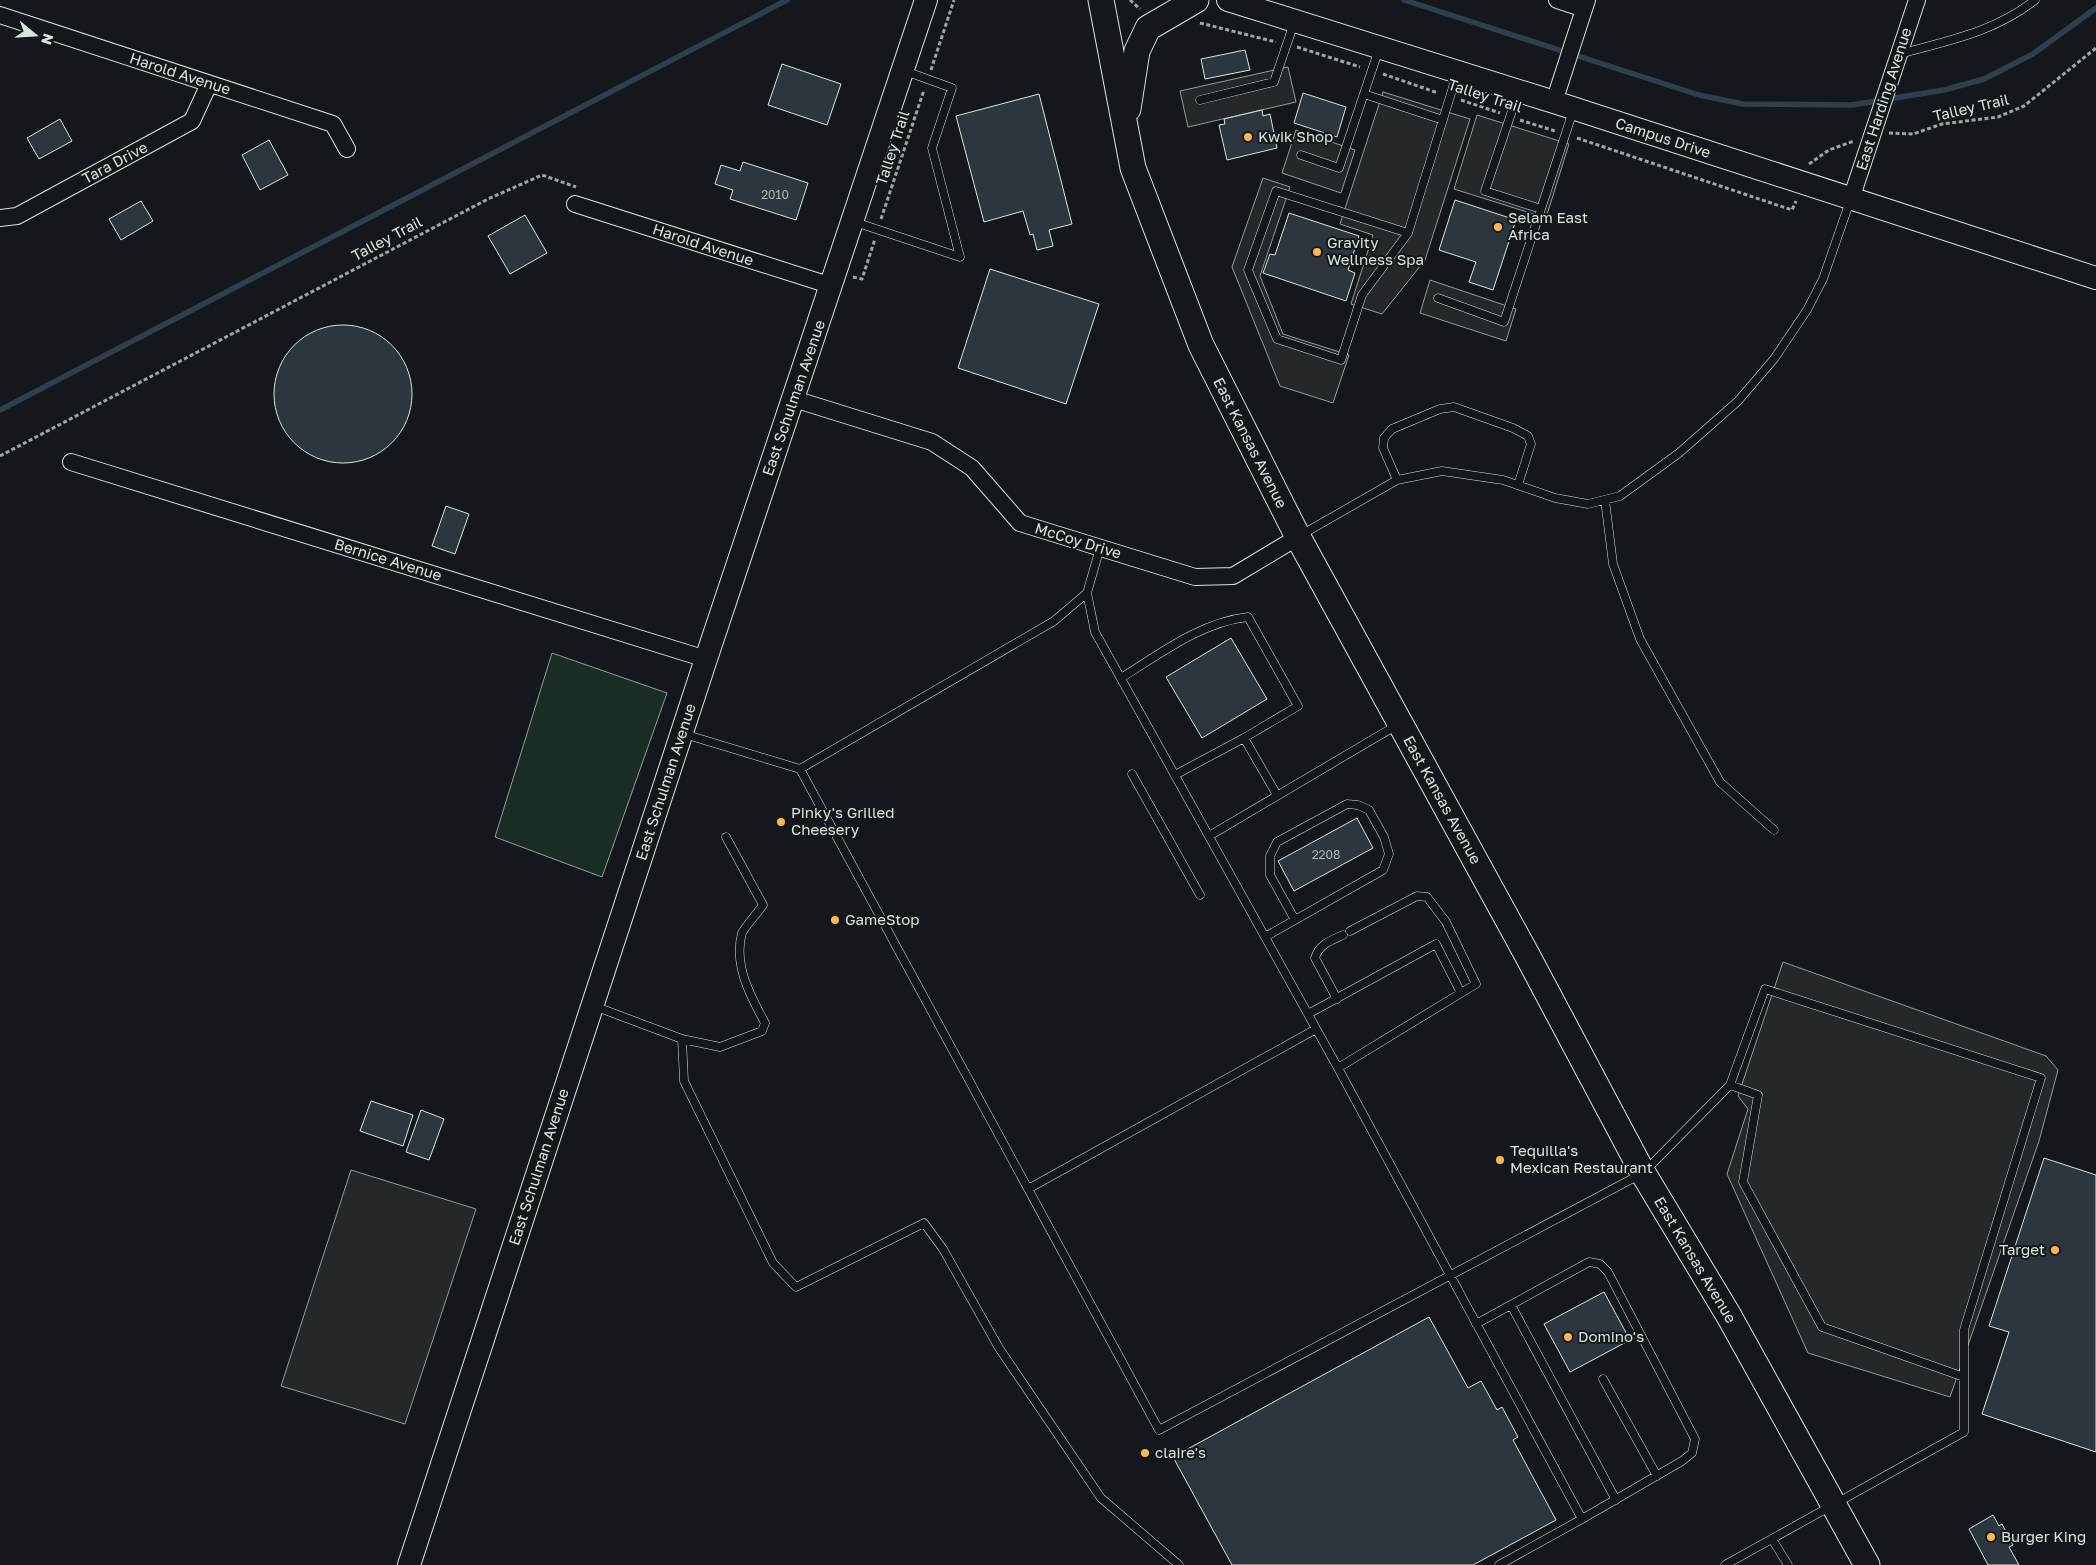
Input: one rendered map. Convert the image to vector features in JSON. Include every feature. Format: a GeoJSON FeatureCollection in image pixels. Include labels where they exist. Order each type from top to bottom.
{"type":"FeatureCollection","features":[{"type":"Feature","properties":{"kind":"main road","name":"East Kansas Avenue"},"geometry":{"type":"LineString","coordinates":[[1101,0],[1133,168],[1201,345],[1298,537],[1643,1173],[1729,1316],[1867,1565]]}},
{"type":"Feature","properties":{"kind":"main road"},"geometry":{"type":"LineString","coordinates":[[1125,125],[1137,51],[1148,28],[1196,11]]}},
{"type":"Feature","properties":{"kind":"street","name":"East Schulman Avenue"},"geometry":{"type":"LineString","coordinates":[[409,1565],[706,659],[926,0]]}},
{"type":"Feature","properties":{"kind":"street","name":"Campus Drive"},"geometry":{"type":"LineString","coordinates":[[1228,0],[1519,91],[2096,278]]}},
{"type":"Feature","properties":{"kind":"street"},"geometry":{"type":"LineString","coordinates":[[1557,0],[1585,4],[1561,79],[1564,106]]}},
{"type":"Feature","properties":{"kind":"street","name":"East Harding Avenue"},"geometry":{"type":"LineString","coordinates":[[1851,199],[1917,0]]}},
{"type":"Feature","properties":{"kind":"street","name":"Harold Avenue"},"geometry":{"type":"LineString","coordinates":[[0,15],[333,124],[347,150]]}},
{"type":"Feature","properties":{"kind":"street","name":"Tara Drive"},"geometry":{"type":"LineString","coordinates":[[0,218],[17,216],[192,121],[209,84]]}},
{"type":"Feature","properties":{"kind":"street","name":"Harold Avenue"},"geometry":{"type":"LineString","coordinates":[[575,204],[832,286]]}},
{"type":"Feature","properties":{"kind":"street","name":"McCoy Drive"},"geometry":{"type":"LineString","coordinates":[[794,398],[932,442],[972,468],[1020,523],[1195,576],[1233,576],[1298,537]]}},
{"type":"Feature","properties":{"kind":"street","name":"Bernice Avenue"},"geometry":{"type":"LineString","coordinates":[[71,462],[706,659]]}},
{"type":"Feature","properties":{"kind":"lane"},"geometry":{"type":"LineString","coordinates":[[1899,54],[1980,32],[2019,13],[2035,0]]}},
{"type":"Feature","properties":{"kind":"lane"},"geometry":{"type":"LineString","coordinates":[[1200,100],[1274,82],[1295,21]]}},
{"type":"Feature","properties":{"kind":"lane"},"geometry":{"type":"LineString","coordinates":[[1301,155],[1339,168],[1380,48]]}},
{"type":"Feature","properties":{"kind":"lane"},"geometry":{"type":"LineString","coordinates":[[853,222],[960,257],[932,148],[952,88],[903,70]]}},
{"type":"Feature","properties":{"kind":"lane"},"geometry":{"type":"LineString","coordinates":[[1408,234],[1276,191],[1248,270],[1277,339],[1341,360],[1362,295],[1408,234],[1458,72]]}},
{"type":"Feature","properties":{"kind":"lane"},"geometry":{"type":"LineString","coordinates":[[1519,91],[1485,191],[1541,209]]}},
{"type":"Feature","properties":{"kind":"lane"},"geometry":{"type":"LineString","coordinates":[[1364,94],[1443,120]]}},
{"type":"Feature","properties":{"kind":"lane"},"geometry":{"type":"LineString","coordinates":[[1438,298],[1504,322],[1565,134],[1564,106]]}},
{"type":"Feature","properties":{"kind":"lane"},"geometry":{"type":"LineString","coordinates":[[1298,537],[1397,480],[1442,471],[1503,480],[1555,498],[1588,504],[1620,496],[1679,453],[1738,401],[1774,359],[1808,310],[1823,279],[1851,199]]}},
{"type":"Feature","properties":{"kind":"lane"},"geometry":{"type":"LineString","coordinates":[[1397,480],[1383,448],[1384,438],[1392,429],[1440,409],[1454,408],[1513,428],[1528,436],[1531,444],[1518,485]]}},
{"type":"Feature","properties":{"kind":"lane"},"geometry":{"type":"LineString","coordinates":[[1604,500],[1614,564],[1640,639],[1720,782],[1774,830]]}},
{"type":"Feature","properties":{"kind":"lane"},"geometry":{"type":"LineString","coordinates":[[1100,548],[1087,593],[1095,632],[1338,1068],[1582,1519]]}},
{"type":"Feature","properties":{"kind":"lane"},"geometry":{"type":"LineString","coordinates":[[800,769],[1054,620],[1087,593]]}},
{"type":"Feature","properties":{"kind":"lane"},"geometry":{"type":"LineString","coordinates":[[1121,678],[1196,633],[1230,619],[1248,617],[1298,706],[1175,775]]}},
{"type":"Feature","properties":{"kind":"lane"},"geometry":{"type":"LineString","coordinates":[[1208,836],[1400,723]]}},
{"type":"Feature","properties":{"kind":"lane"},"geometry":{"type":"LineString","coordinates":[[682,733],[800,769],[1159,1430],[1643,1173],[1730,1086],[1765,989],[2041,1078],[1964,1330],[1964,1432],[1724,1565]]}},
{"type":"Feature","properties":{"kind":"lane"},"geometry":{"type":"LineString","coordinates":[[1244,738],[1277,795]]}},
{"type":"Feature","properties":{"kind":"lane"},"geometry":{"type":"LineString","coordinates":[[1132,774],[1200,895]]}},
{"type":"Feature","properties":{"kind":"lane"},"geometry":{"type":"LineString","coordinates":[[1265,937],[1295,920],[1383,870],[1389,854],[1384,837],[1369,810],[1358,805],[1347,804],[1277,842],[1270,856],[1270,875],[1295,920]]}},
{"type":"Feature","properties":{"kind":"lane"},"geometry":{"type":"LineString","coordinates":[[592,1005],[682,1039],[720,1047],[762,1031],[765,1023],[750,994],[742,972],[740,945],[743,931],[763,905],[726,837]]}},
{"type":"Feature","properties":{"kind":"lane"},"geometry":{"type":"LineString","coordinates":[[1337,999],[1315,958],[1317,950],[1324,944],[1417,896],[1427,898],[1446,922],[1476,984],[1338,1068]]}},
{"type":"Feature","properties":{"kind":"lane"},"geometry":{"type":"LineString","coordinates":[[1308,1014],[1436,944],[1461,993]]}},
{"type":"Feature","properties":{"kind":"lane"},"geometry":{"type":"LineString","coordinates":[[1028,1189],[1316,1029]]}},
{"type":"Feature","properties":{"kind":"lane"},"geometry":{"type":"LineString","coordinates":[[682,1039],[684,1082],[773,1263],[796,1287],[924,1223],[943,1249],[999,1348],[1101,1498],[1179,1565]]}},
{"type":"Feature","properties":{"kind":"lane"},"geometry":{"type":"LineString","coordinates":[[1730,1086],[1758,1095],[1744,1182],[1822,1327],[1964,1377]]}},
{"type":"Feature","properties":{"kind":"lane"},"geometry":{"type":"LineString","coordinates":[[1476,1324],[1589,1262],[1600,1264],[1608,1272],[1695,1439],[1692,1453],[1682,1462],[1499,1565]]}},
{"type":"Feature","properties":{"kind":"lane"},"geometry":{"type":"LineString","coordinates":[[1511,1305],[1616,1500]]}},
{"type":"Feature","properties":{"kind":"lane"},"geometry":{"type":"LineString","coordinates":[[1603,1379],[1657,1476]]}},
{"type":"Feature","properties":{"kind":"lane"},"geometry":{"type":"LineString","coordinates":[[1772,1539],[1788,1565]]}},
{"type":"Feature","properties":{"kind":"path"},"geometry":{"type":"LineString","coordinates":[[934,61],[954,0]]}},
{"type":"Feature","properties":{"kind":"path","name":"Talley Trail"},"geometry":{"type":"LineString","coordinates":[[1196,11],[1288,44],[1372,70],[1792,210],[1796,200]]}},
{"type":"Feature","properties":{"kind":"path","name":"Talley Trail"},"geometry":{"type":"LineString","coordinates":[[1892,132],[1913,134],[1942,124],[1998,116],[2024,106],[2096,48]]}},
{"type":"Feature","properties":{"kind":"path","name":"Talley Trail"},"geometry":{"type":"LineString","coordinates":[[886,204],[921,99]]}},
{"type":"Feature","properties":{"kind":"path"},"geometry":{"type":"LineString","coordinates":[[1810,164],[1828,150],[1848,141]]}},
{"type":"Feature","properties":{"kind":"path","name":"Talley Trail"},"geometry":{"type":"LineString","coordinates":[[0,456],[488,199],[542,175],[579,188]]}},
{"type":"Feature","properties":{"kind":"green space"},"geometry":{"type":"Polygon","coordinates":[[[552,653],[667,693],[602,877],[495,837],[552,653]]]}},
{"type":"Feature","properties":{"kind":"shaded area"},"geometry":{"type":"Polygon","coordinates":[[[1288,67],[1296,102],[1188,127],[1180,91],[1288,67]]]}},
{"type":"Feature","properties":{"kind":"shaded area"},"geometry":{"type":"Polygon","coordinates":[[[1383,92],[1470,119],[1425,260],[1382,314],[1351,304],[1373,235],[1340,224],[1383,92]]]}},
{"type":"Feature","properties":{"kind":"shaded area"},"geometry":{"type":"Polygon","coordinates":[[[1477,115],[1569,144],[1546,218],[1454,189],[1477,115]]]}},
{"type":"Feature","properties":{"kind":"shaded area"},"geometry":{"type":"Polygon","coordinates":[[[1296,130],[1355,150],[1341,193],[1282,173],[1296,130]]]}},
{"type":"Feature","properties":{"kind":"shaded area"},"geometry":{"type":"Polygon","coordinates":[[[1263,178],[1290,187],[1260,276],[1283,334],[1349,355],[1333,403],[1280,386],[1232,267],[1263,178]]]}},
{"type":"Feature","properties":{"kind":"shaded area"},"geometry":{"type":"Polygon","coordinates":[[[1430,280],[1516,309],[1506,341],[1420,313],[1430,280]]]}},
{"type":"Feature","properties":{"kind":"shaded area"},"geometry":{"type":"Polygon","coordinates":[[[1783,962],[2046,1056],[2058,1070],[2039,1141],[1950,1397],[1808,1353],[1727,1174],[1748,1109],[1738,1096],[1783,962]]]}},
{"type":"Feature","properties":{"kind":"shaded area"},"geometry":{"type":"Polygon","coordinates":[[[351,1170],[476,1209],[405,1424],[281,1386],[351,1170]]]}},
{"type":"Feature","properties":{"kind":"building"},"geometry":{"type":"Polygon","coordinates":[[[1245,50],[1250,70],[1205,79],[1201,59],[1245,50]]]}},
{"type":"Feature","properties":{"kind":"building"},"geometry":{"type":"Polygon","coordinates":[[[782,64],[841,84],[827,125],[768,105],[782,64]]]}},
{"type":"Feature","properties":{"kind":"building"},"geometry":{"type":"Polygon","coordinates":[[[1303,93],[1346,107],[1337,137],[1294,123],[1303,93]]]}},
{"type":"Feature","properties":{"kind":"building"},"geometry":{"type":"Polygon","coordinates":[[[1039,94],[1072,224],[1049,230],[1053,246],[1037,250],[1033,234],[1030,235],[1023,211],[984,222],[956,116],[1039,94]]]}},
{"type":"Feature","properties":{"kind":"building","name":"Kwik Shop"},"geometry":{"type":"Polygon","coordinates":[[[1262,110],[1263,116],[1270,114],[1277,148],[1227,160],[1219,125],[1225,124],[1224,119],[1262,110]]]}},
{"type":"Feature","properties":{"kind":"building"},"geometry":{"type":"Polygon","coordinates":[[[60,119],[72,141],[39,159],[27,138],[60,119]]]}},
{"type":"Feature","properties":{"kind":"building"},"geometry":{"type":"Polygon","coordinates":[[[269,140],[288,175],[260,190],[242,155],[269,140]]]}},
{"type":"Feature","properties":{"kind":"building"},"geometry":{"type":"Polygon","coordinates":[[[743,162],[808,183],[796,220],[730,199],[733,190],[715,184],[721,165],[740,171],[743,162]]]}},
{"type":"Feature","properties":{"kind":"building"},"geometry":{"type":"Polygon","coordinates":[[[1455,200],[1516,220],[1493,290],[1469,282],[1476,262],[1439,250],[1455,200]]]}},
{"type":"Feature","properties":{"kind":"building"},"geometry":{"type":"Polygon","coordinates":[[[141,201],[153,221],[121,240],[109,219],[141,201]]]}},
{"type":"Feature","properties":{"kind":"building"},"geometry":{"type":"Polygon","coordinates":[[[1289,213],[1359,236],[1348,270],[1355,273],[1346,301],[1263,273],[1270,254],[1275,255],[1289,213]]]}},
{"type":"Feature","properties":{"kind":"building"},"geometry":{"type":"Polygon","coordinates":[[[525,215],[547,253],[510,274],[488,236],[525,215]]]}},
{"type":"Feature","properties":{"kind":"building"},"geometry":{"type":"Polygon","coordinates":[[[990,269],[1099,304],[1066,404],[958,368],[990,269]]]}},
{"type":"Feature","properties":{"kind":"building"},"geometry":{"type":"Polygon","coordinates":[[[343,325],[369,330],[392,345],[407,368],[412,394],[407,420],[392,443],[369,458],[343,463],[317,458],[294,443],[279,420],[274,394],[279,368],[294,345],[317,330],[343,325]]]}},
{"type":"Feature","properties":{"kind":"building"},"geometry":{"type":"Polygon","coordinates":[[[446,506],[469,514],[455,554],[432,546],[446,506]]]}},
{"type":"Feature","properties":{"kind":"building"},"geometry":{"type":"Polygon","coordinates":[[[1231,638],[1267,699],[1202,738],[1166,677],[1231,638]]]}},
{"type":"Feature","properties":{"kind":"building"},"geometry":{"type":"Polygon","coordinates":[[[1357,818],[1373,848],[1294,891],[1278,861],[1357,818]]]}},
{"type":"Feature","properties":{"kind":"building"},"geometry":{"type":"Polygon","coordinates":[[[371,1101],[413,1115],[403,1146],[360,1131],[371,1101]]]}},
{"type":"Feature","properties":{"kind":"building"},"geometry":{"type":"Polygon","coordinates":[[[421,1110],[444,1119],[429,1160],[406,1152],[421,1110]]]}},
{"type":"Feature","properties":{"kind":"building","name":"Target"},"geometry":{"type":"Polygon","coordinates":[[[2044,1158],[2096,1175],[2096,1452],[1982,1414],[2009,1332],[1989,1326],[2044,1158]]]}},
{"type":"Feature","properties":{"kind":"building"},"geometry":{"type":"Polygon","coordinates":[[[1604,1292],[1630,1340],[1570,1372],[1544,1324],[1604,1292]]]}},
{"type":"Feature","properties":{"kind":"building"},"geometry":{"type":"Polygon","coordinates":[[[1429,1317],[1468,1388],[1481,1381],[1497,1410],[1502,1407],[1518,1437],[1513,1440],[1556,1520],[1473,1565],[1232,1565],[1173,1457],[1429,1317]]]}},
{"type":"Feature","properties":{"kind":"building","name":"Burger King"},"geometry":{"type":"Polygon","coordinates":[[[1993,1515],[1999,1526],[2002,1524],[2013,1545],[2009,1547],[2019,1565],[1988,1565],[1969,1529],[1993,1515]]]}},
{"type":"Feature","properties":{"kind":"waterway"},"geometry":{"type":"LineString","coordinates":[[0,410],[787,0]]}},
{"type":"Feature","properties":{"kind":"waterway"},"geometry":{"type":"LineString","coordinates":[[1404,0],[1699,95],[1743,104],[1852,105],[1944,90],[1984,79],[2033,54],[2096,8]]}},
{"type":"Feature","properties":{"kind":"place","name":"Kwik Shop"},"geometry":{"type":"Point","coordinates":[1248,137]}},
{"type":"Feature","properties":{"kind":"place","name":"Selam East Africa"},"geometry":{"type":"Point","coordinates":[1498,227]}},
{"type":"Feature","properties":{"kind":"place","name":"Gravity Wellness Spa"},"geometry":{"type":"Point","coordinates":[1317,252]}},
{"type":"Feature","properties":{"kind":"place","name":"Pinky's Grilled Cheesery"},"geometry":{"type":"Point","coordinates":[781,822]}},
{"type":"Feature","properties":{"kind":"place","name":"GameStop"},"geometry":{"type":"Point","coordinates":[835,920]}},
{"type":"Feature","properties":{"kind":"place","name":"Tequilla's Mexican Restaurant"},"geometry":{"type":"Point","coordinates":[1500,1160]}},
{"type":"Feature","properties":{"kind":"place","name":"Target"},"geometry":{"type":"Point","coordinates":[2055,1250]}},
{"type":"Feature","properties":{"kind":"place","name":"Domino's"},"geometry":{"type":"Point","coordinates":[1568,1337]}},
{"type":"Feature","properties":{"kind":"place","name":"claire's"},"geometry":{"type":"Point","coordinates":[1145,1453]}},
{"type":"Feature","properties":{"kind":"place","name":"Burger King"},"geometry":{"type":"Point","coordinates":[1991,1537]}}]}
